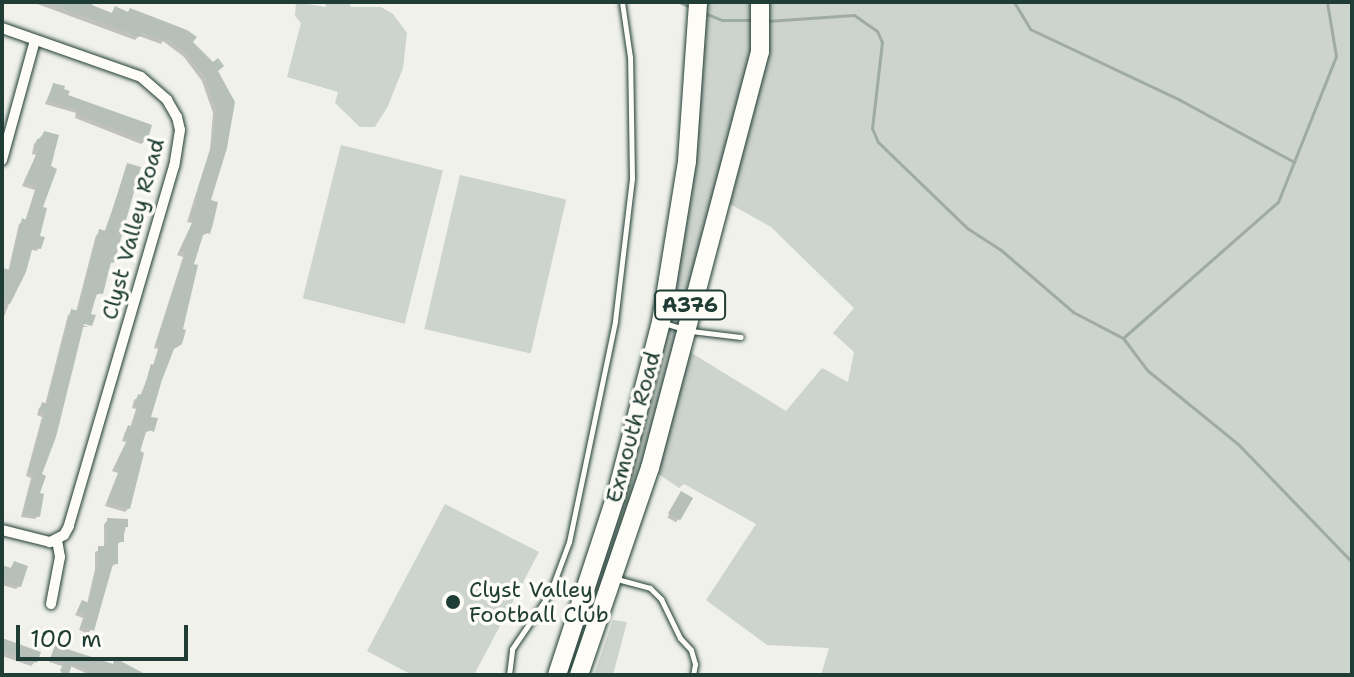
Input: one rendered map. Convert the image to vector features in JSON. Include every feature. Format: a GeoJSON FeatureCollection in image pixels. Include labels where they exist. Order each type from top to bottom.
{"type":"FeatureCollection","features":[{"type":"Feature","properties":{"kind":"highway","name":"Exmouth Road"},"geometry":{"type":"LineString","coordinates":[[557,675],[621,481],[661,322],[687,161],[698,2]]}},
{"type":"Feature","properties":{"kind":"highway","name":"Exmouth Road"},"geometry":{"type":"LineString","coordinates":[[579,675],[650,468],[684,329],[760,52],[760,5]]}},
{"type":"Feature","properties":{"kind":"street","name":"Clyst Valley Road"},"geometry":{"type":"LineString","coordinates":[[2,28],[141,77],[167,100],[177,117],[180,130],[174,166],[73,515],[57,540],[60,557],[51,604]]}},
{"type":"Feature","properties":{"kind":"street"},"geometry":{"type":"LineString","coordinates":[[2,160],[35,40]]}},
{"type":"Feature","properties":{"kind":"street"},"geometry":{"type":"LineString","coordinates":[[2,530],[43,542],[57,540]]}},
{"type":"Feature","properties":{"kind":"lane"},"geometry":{"type":"LineString","coordinates":[[509,675],[512,649],[550,593],[569,542],[615,321],[632,178],[630,57],[622,2]]}},
{"type":"Feature","properties":{"kind":"lane"},"geometry":{"type":"LineString","coordinates":[[661,322],[684,329],[741,337]]}},
{"type":"Feature","properties":{"kind":"lane"},"geometry":{"type":"LineString","coordinates":[[612,577],[650,588],[661,599],[680,638],[691,650],[695,664],[693,675]]}},
{"type":"Feature","properties":{"kind":"shaded area"},"geometry":{"type":"Polygon","coordinates":[[[296,2],[326,7],[325,2],[349,2],[351,7],[381,7],[393,14],[407,33],[403,68],[388,106],[375,127],[360,127],[335,103],[338,92],[287,77],[301,23],[295,16],[296,2]]]}},
{"type":"Feature","properties":{"kind":"shaded area"},"geometry":{"type":"Polygon","coordinates":[[[703,2],[754,2],[755,51],[631,512],[570,659],[635,455],[703,2]]]}},
{"type":"Feature","properties":{"kind":"shaded area"},"geometry":{"type":"Polygon","coordinates":[[[766,2],[1352,2],[1352,675],[821,675],[829,648],[767,645],[706,600],[756,524],[684,484],[679,488],[654,471],[690,352],[786,411],[822,368],[848,382],[854,352],[833,333],[854,308],[771,227],[730,204],[768,51],[766,2]]]}},
{"type":"Feature","properties":{"kind":"shaded area"},"geometry":{"type":"Polygon","coordinates":[[[341,145],[443,170],[405,324],[303,298],[341,145]]]}},
{"type":"Feature","properties":{"kind":"shaded area"},"geometry":{"type":"Polygon","coordinates":[[[460,175],[566,200],[531,353],[424,329],[460,175]]]}},
{"type":"Feature","properties":{"kind":"shaded area","name":"Clyst Valley Football Club"},"geometry":{"type":"Polygon","coordinates":[[[445,504],[539,552],[474,675],[412,675],[367,651],[445,504]]]}},
{"type":"Feature","properties":{"kind":"shaded area"},"geometry":{"type":"Polygon","coordinates":[[[613,620],[627,622],[613,675],[594,675],[613,620]]]}},
{"type":"Feature","properties":{"kind":"building"},"geometry":{"type":"Polygon","coordinates":[[[46,2],[93,2],[92,5],[112,13],[115,6],[128,12],[130,8],[187,30],[197,37],[193,42],[213,62],[218,58],[224,66],[218,71],[235,102],[227,148],[211,200],[218,202],[213,224],[210,234],[204,232],[194,264],[198,265],[183,329],[186,330],[182,344],[174,349],[162,380],[151,417],[158,418],[154,432],[147,429],[140,451],[144,453],[130,509],[107,502],[120,469],[115,467],[129,438],[124,437],[128,425],[132,427],[139,406],[135,405],[138,394],[142,395],[151,364],[154,365],[160,345],[156,344],[186,253],[180,251],[194,219],[190,218],[193,208],[196,208],[198,188],[213,143],[216,108],[205,77],[187,54],[167,38],[166,41],[142,32],[140,37],[46,2]]]}},
{"type":"Feature","properties":{"kind":"building"},"geometry":{"type":"Polygon","coordinates":[[[53,83],[65,86],[64,89],[70,91],[68,95],[152,125],[147,142],[77,114],[79,110],[48,101],[53,83]]]}},
{"type":"Feature","properties":{"kind":"building"},"geometry":{"type":"Polygon","coordinates":[[[44,131],[59,135],[51,166],[57,169],[43,207],[47,208],[40,236],[45,237],[41,249],[33,246],[26,272],[10,304],[2,301],[2,268],[10,270],[22,218],[26,220],[37,186],[24,182],[38,151],[34,150],[37,139],[41,140],[44,131]]]}},
{"type":"Feature","properties":{"kind":"building"},"geometry":{"type":"Polygon","coordinates":[[[127,163],[141,167],[114,263],[111,262],[103,294],[97,293],[91,314],[96,315],[92,326],[84,324],[56,437],[42,474],[46,476],[40,493],[44,494],[40,517],[23,514],[34,474],[28,473],[45,413],[39,411],[42,402],[47,404],[71,309],[78,311],[99,229],[106,231],[127,163]]]}},
{"type":"Feature","properties":{"kind":"building"},"geometry":{"type":"Polygon","coordinates":[[[681,491],[693,498],[680,521],[668,514],[681,491]]]}},
{"type":"Feature","properties":{"kind":"building"},"geometry":{"type":"Polygon","coordinates":[[[107,518],[128,519],[128,527],[124,527],[124,542],[118,542],[118,564],[113,564],[94,631],[81,626],[86,615],[77,611],[82,600],[89,603],[98,564],[98,546],[107,546],[107,518]]]}},
{"type":"Feature","properties":{"kind":"building"},"geometry":{"type":"Polygon","coordinates":[[[14,561],[28,566],[21,587],[2,581],[2,565],[11,568],[14,561]]]}},
{"type":"Feature","properties":{"kind":"building"},"geometry":{"type":"Polygon","coordinates":[[[2,638],[41,652],[37,663],[2,651],[2,638]]]}},
{"type":"Feature","properties":{"kind":"building"},"geometry":{"type":"Polygon","coordinates":[[[55,645],[113,664],[115,658],[147,675],[90,675],[92,671],[72,664],[69,674],[60,671],[63,664],[50,659],[55,645]]]}},
{"type":"Feature","properties":{"kind":"waterway"},"geometry":{"type":"LineString","coordinates":[[679,2],[690,7]]}},
{"type":"Feature","properties":{"kind":"waterway"},"geometry":{"type":"LineString","coordinates":[[1014,2],[1030,29],[1180,100],[1294,162]]}},
{"type":"Feature","properties":{"kind":"waterway"},"geometry":{"type":"LineString","coordinates":[[1123,338],[1278,202],[1336,56],[1327,2]]}},
{"type":"Feature","properties":{"kind":"waterway"},"geometry":{"type":"LineString","coordinates":[[704,13],[722,20],[751,20]]}},
{"type":"Feature","properties":{"kind":"waterway"},"geometry":{"type":"LineString","coordinates":[[767,21],[854,15],[877,31],[882,42],[872,128],[878,142],[967,228],[1001,250],[1073,312],[1123,338],[1147,370],[1238,444],[1352,562]]}},
{"type":"Feature","properties":{"kind":"place","name":"Clyst Valley Football Club"},"geometry":{"type":"Point","coordinates":[453,602]}}]}
